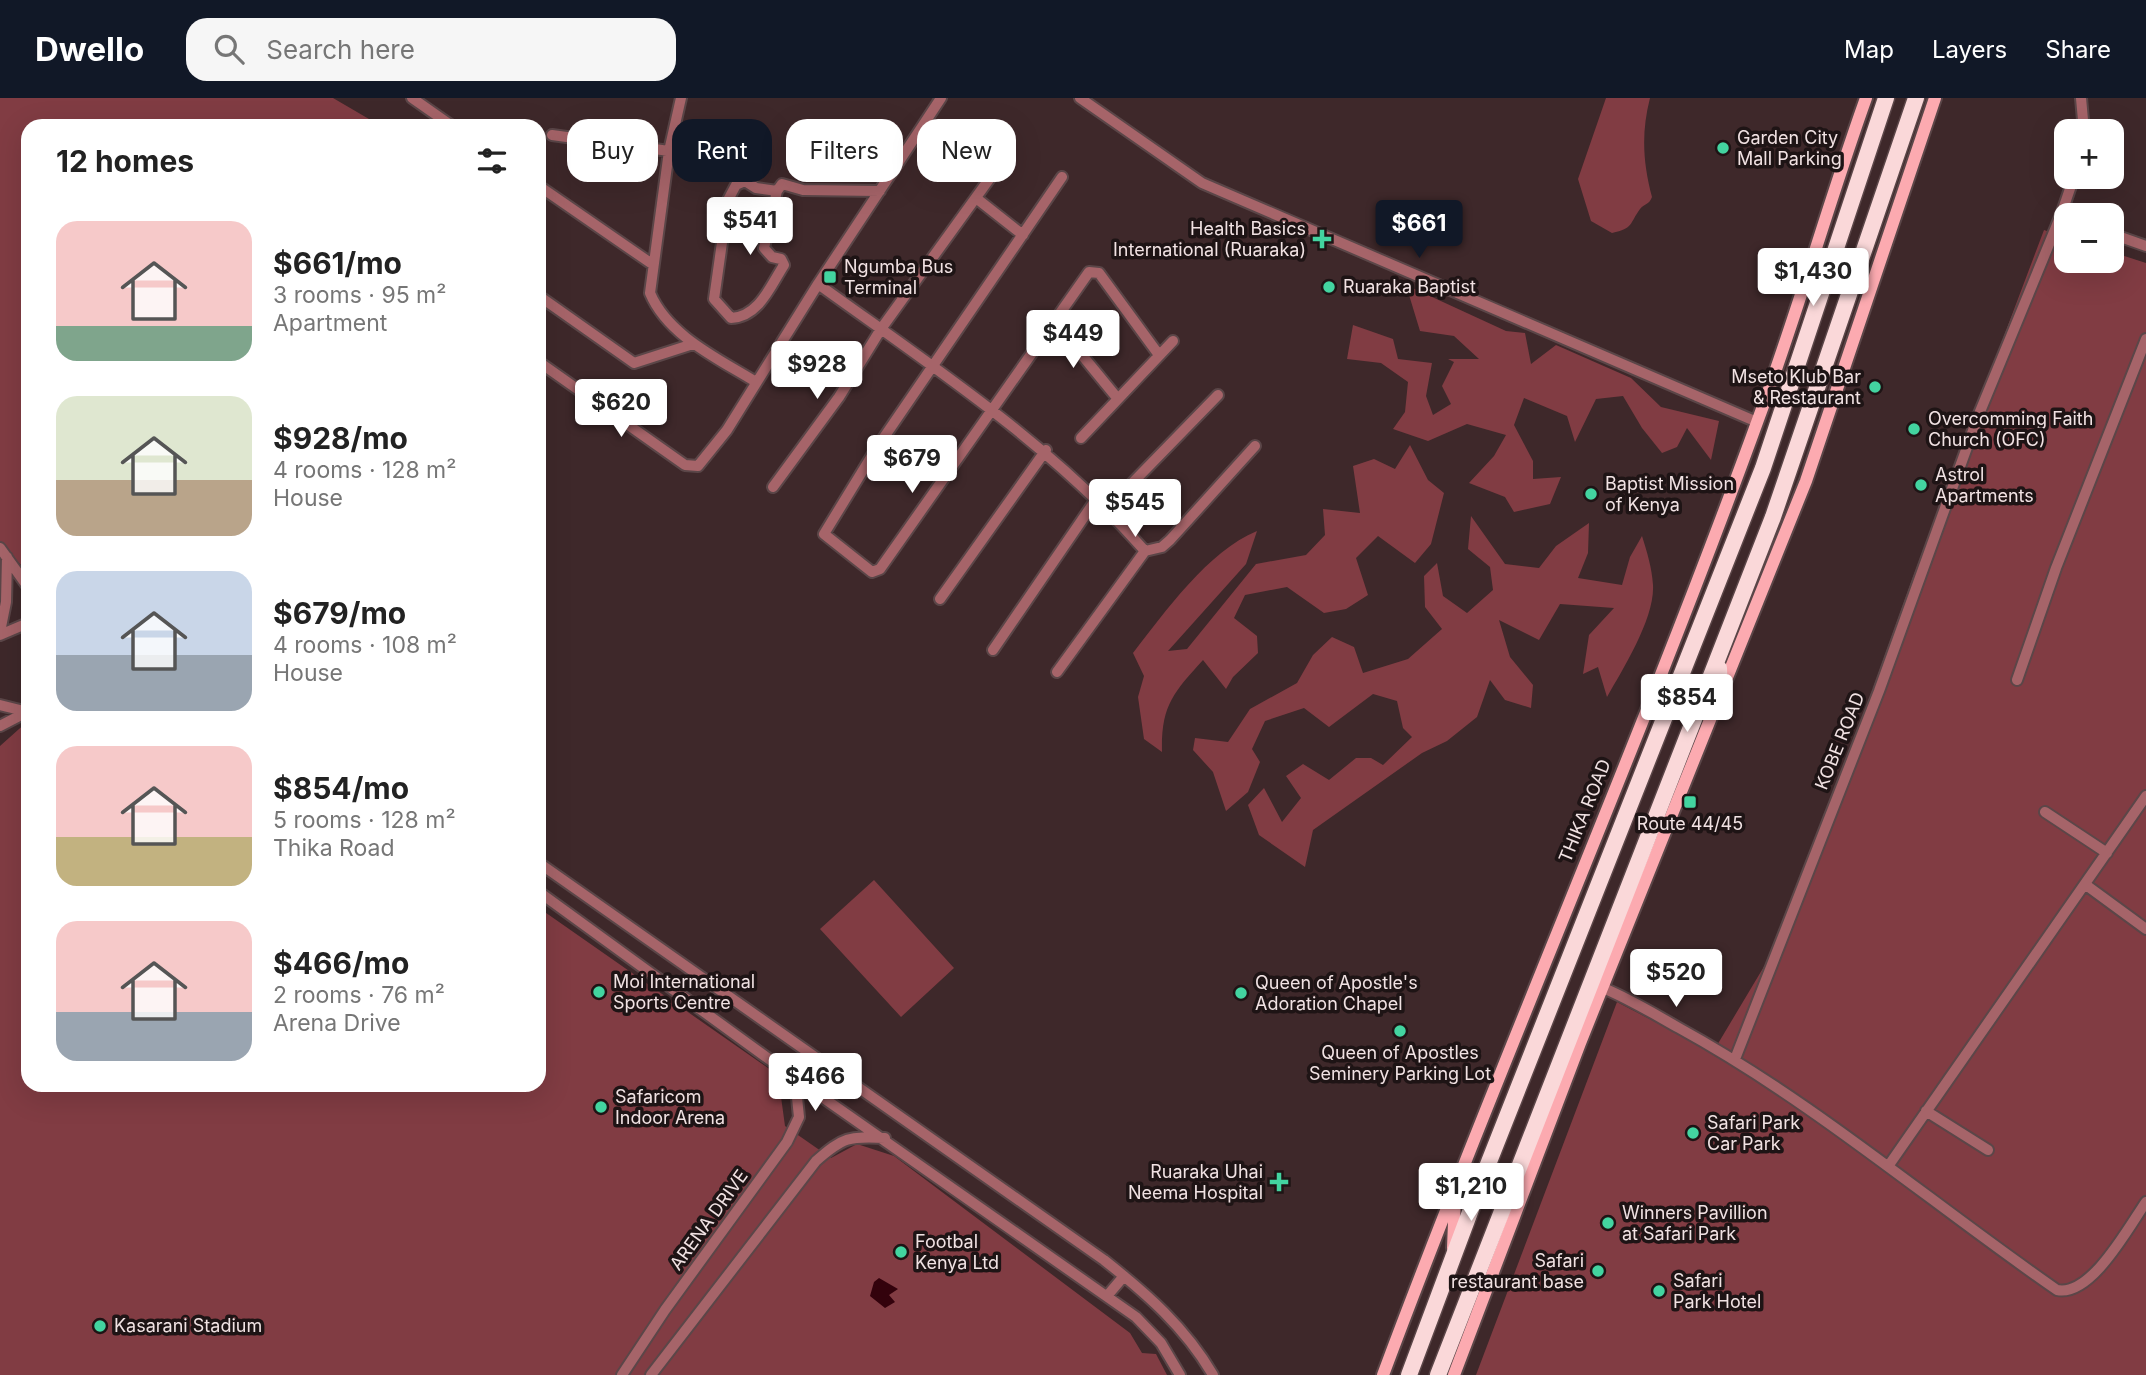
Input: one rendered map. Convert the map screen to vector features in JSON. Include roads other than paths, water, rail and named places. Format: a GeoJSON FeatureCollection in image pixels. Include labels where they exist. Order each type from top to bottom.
{"type":"FeatureCollection","features":[{"type":"Feature","properties":{"kind":"highway"},"geometry":{"type":"LineString","coordinates":[[1409,1375],[1452,1259],[1763,468],[1885,98]]}},
{"type":"Feature","properties":{"kind":"highway"},"geometry":{"type":"LineString","coordinates":[[1438,1375],[1719,658],[1825,369],[1916,98]]}},
{"type":"Feature","properties":{"kind":"highway"},"geometry":{"type":"LineString","coordinates":[[1719,658],[1720,696]]}},
{"type":"Feature","properties":{"kind":"main road","name":"THIKA ROAD"},"geometry":{"type":"LineString","coordinates":[[1383,1375],[1648,707],[1757,422],[1866,98]]}},
{"type":"Feature","properties":{"kind":"main road"},"geometry":{"type":"LineString","coordinates":[[1454,1375],[1603,988],[1806,481],[1935,98]]}},
{"type":"Feature","properties":{"kind":"main road"},"geometry":{"type":"LineString","coordinates":[[1452,1259],[1456,1186]]}},
{"type":"Feature","properties":{"kind":"street"},"geometry":{"type":"LineString","coordinates":[[412,98],[442,119]]}},
{"type":"Feature","properties":{"kind":"street"},"geometry":{"type":"LineString","coordinates":[[681,98],[670,151],[650,288],[654,302],[693,344],[756,382]]}},
{"type":"Feature","properties":{"kind":"street"},"geometry":{"type":"LineString","coordinates":[[546,367],[691,468],[704,460],[727,430],[818,284],[940,98]]}},
{"type":"Feature","properties":{"kind":"street"},"geometry":{"type":"LineString","coordinates":[[1080,98],[1188,176],[1212,188],[1757,422]]}},
{"type":"Feature","properties":{"kind":"street"},"geometry":{"type":"LineString","coordinates":[[2081,98],[2083,119]]}},
{"type":"Feature","properties":{"kind":"street"},"geometry":{"type":"LineString","coordinates":[[552,135],[670,151]]}},
{"type":"Feature","properties":{"kind":"street"},"geometry":{"type":"LineString","coordinates":[[1062,177],[876,449],[824,530],[832,542],[872,572],[880,569],[1089,272],[1096,271],[1159,355]]}},
{"type":"Feature","properties":{"kind":"street"},"geometry":{"type":"LineString","coordinates":[[776,191],[756,188],[745,181],[736,185],[728,200],[714,299],[731,318],[748,314],[755,308],[784,265],[781,259],[772,257],[764,248],[776,191],[782,184],[803,190],[880,191]]}},
{"type":"Feature","properties":{"kind":"street"},"geometry":{"type":"LineString","coordinates":[[772,487],[839,397],[881,329],[987,182]]}},
{"type":"Feature","properties":{"kind":"street"},"geometry":{"type":"LineString","coordinates":[[546,191],[652,264]]}},
{"type":"Feature","properties":{"kind":"street"},"geometry":{"type":"LineString","coordinates":[[976,198],[1023,235]]}},
{"type":"Feature","properties":{"kind":"street"},"geometry":{"type":"LineString","coordinates":[[2124,238],[2146,246]]}},
{"type":"Feature","properties":{"kind":"street","name":"KOBE ROAD"},"geometry":{"type":"LineString","coordinates":[[1735,1059],[1879,691],[1983,404],[2054,239]]}},
{"type":"Feature","properties":{"kind":"street"},"geometry":{"type":"LineString","coordinates":[[818,284],[992,408],[1046,450],[1108,508],[1146,551]]}},
{"type":"Feature","properties":{"kind":"street"},"geometry":{"type":"LineString","coordinates":[[546,301],[634,363],[693,344]]}},
{"type":"Feature","properties":{"kind":"street"},"geometry":{"type":"LineString","coordinates":[[1056,317],[1077,349],[1118,398]]}},
{"type":"Feature","properties":{"kind":"street"},"geometry":{"type":"LineString","coordinates":[[2017,680],[2056,568],[2146,339]]}},
{"type":"Feature","properties":{"kind":"street"},"geometry":{"type":"LineString","coordinates":[[1081,438],[1173,341]]}},
{"type":"Feature","properties":{"kind":"street"},"geometry":{"type":"LineString","coordinates":[[1108,508],[1218,395]]}},
{"type":"Feature","properties":{"kind":"street"},"geometry":{"type":"LineString","coordinates":[[1057,672],[1146,551],[1162,547],[1170,540],[1255,446]]}},
{"type":"Feature","properties":{"kind":"street"},"geometry":{"type":"LineString","coordinates":[[940,599],[1046,450]]}},
{"type":"Feature","properties":{"kind":"street"},"geometry":{"type":"LineString","coordinates":[[993,650],[1097,498]]}},
{"type":"Feature","properties":{"kind":"street"},"geometry":{"type":"LineString","coordinates":[[4,552],[21,577]]}},
{"type":"Feature","properties":{"kind":"street"},"geometry":{"type":"LineString","coordinates":[[0,633],[6,602],[4,552]]}},
{"type":"Feature","properties":{"kind":"street"},"geometry":{"type":"LineString","coordinates":[[0,633],[21,626]]}},
{"type":"Feature","properties":{"kind":"street"},"geometry":{"type":"LineString","coordinates":[[0,705],[21,711]]}},
{"type":"Feature","properties":{"kind":"street"},"geometry":{"type":"LineString","coordinates":[[0,726],[21,716]]}},
{"type":"Feature","properties":{"kind":"street"},"geometry":{"type":"LineString","coordinates":[[1889,1165],[2146,796]]}},
{"type":"Feature","properties":{"kind":"street"},"geometry":{"type":"LineString","coordinates":[[2045,812],[2107,853]]}},
{"type":"Feature","properties":{"kind":"street"},"geometry":{"type":"LineString","coordinates":[[546,868],[1124,1276],[1155,1300],[1182,1329],[1213,1375]]}},
{"type":"Feature","properties":{"kind":"street"},"geometry":{"type":"LineString","coordinates":[[2085,885],[2146,929]]}},
{"type":"Feature","properties":{"kind":"street"},"geometry":{"type":"LineString","coordinates":[[546,897],[795,1078],[1136,1317],[1161,1343],[1180,1375]]}},
{"type":"Feature","properties":{"kind":"street"},"geometry":{"type":"LineString","coordinates":[[1603,988],[1735,1059],[1889,1165],[1998,1250],[2057,1290],[2067,1292],[2079,1288],[2100,1267],[2146,1202]]}},
{"type":"Feature","properties":{"kind":"street","name":"ARENA DRIVE"},"geometry":{"type":"LineString","coordinates":[[622,1375],[665,1310],[787,1142],[799,1117],[795,1078]]}},
{"type":"Feature","properties":{"kind":"street"},"geometry":{"type":"LineString","coordinates":[[1926,1111],[1988,1150]]}},
{"type":"Feature","properties":{"kind":"street"},"geometry":{"type":"LineString","coordinates":[[651,1375],[816,1161],[839,1141],[854,1136],[884,1138]]}},
{"type":"Feature","properties":{"kind":"street"},"geometry":{"type":"LineString","coordinates":[[1107,1296],[1124,1276]]}},
{"type":"Feature","properties":{"kind":"place","name":"Garden City Mall Parking"},"geometry":{"type":"Point","coordinates":[1723,148]}},
{"type":"Feature","properties":{"kind":"place","name":"Health Basics International (Ruaraka)"},"geometry":{"type":"Point","coordinates":[1322,239]}},
{"type":"Feature","properties":{"kind":"place","name":"Ngumba Bus Terminal"},"geometry":{"type":"Point","coordinates":[830,277]}},
{"type":"Feature","properties":{"kind":"place","name":"Ruaraka Baptist"},"geometry":{"type":"Point","coordinates":[1329,287]}},
{"type":"Feature","properties":{"kind":"place","name":"Mseto Klub Bar & Restaurant"},"geometry":{"type":"Point","coordinates":[1875,387]}},
{"type":"Feature","properties":{"kind":"place","name":"Overcomming Faith Church (OFC)"},"geometry":{"type":"Point","coordinates":[1914,429]}},
{"type":"Feature","properties":{"kind":"place","name":"Astrol Apartments"},"geometry":{"type":"Point","coordinates":[1921,485]}},
{"type":"Feature","properties":{"kind":"place","name":"Baptist Mission of Kenya"},"geometry":{"type":"Point","coordinates":[1591,494]}},
{"type":"Feature","properties":{"kind":"place","name":"Route 44/45"},"geometry":{"type":"Point","coordinates":[1690,802]}},
{"type":"Feature","properties":{"kind":"place","name":"Moi International Sports Centre"},"geometry":{"type":"Point","coordinates":[599,992]}},
{"type":"Feature","properties":{"kind":"place","name":"Queen of Apostle's Adoration Chapel"},"geometry":{"type":"Point","coordinates":[1241,993]}},
{"type":"Feature","properties":{"kind":"place","name":"Queen of Apostles Seminery Parking Lot"},"geometry":{"type":"Point","coordinates":[1400,1031]}},
{"type":"Feature","properties":{"kind":"place","name":"Safaricom Indoor Arena"},"geometry":{"type":"Point","coordinates":[601,1107]}},
{"type":"Feature","properties":{"kind":"place","name":"Safari Park Car Park"},"geometry":{"type":"Point","coordinates":[1693,1133]}},
{"type":"Feature","properties":{"kind":"place","name":"Ruaraka Uhai Neema Hospital"},"geometry":{"type":"Point","coordinates":[1279,1182]}},
{"type":"Feature","properties":{"kind":"place","name":"Winners Pavillion at Safari Park"},"geometry":{"type":"Point","coordinates":[1608,1223]}},
{"type":"Feature","properties":{"kind":"place","name":"Footbal Kenya Ltd"},"geometry":{"type":"Point","coordinates":[901,1252]}},
{"type":"Feature","properties":{"kind":"place","name":"Safari restaurant base"},"geometry":{"type":"Point","coordinates":[1598,1271]}},
{"type":"Feature","properties":{"kind":"place","name":"Safari Park Hotel"},"geometry":{"type":"Point","coordinates":[1659,1291]}},
{"type":"Feature","properties":{"kind":"place","name":"Kasarani Stadium"},"geometry":{"type":"Point","coordinates":[100,1326]}}]}
